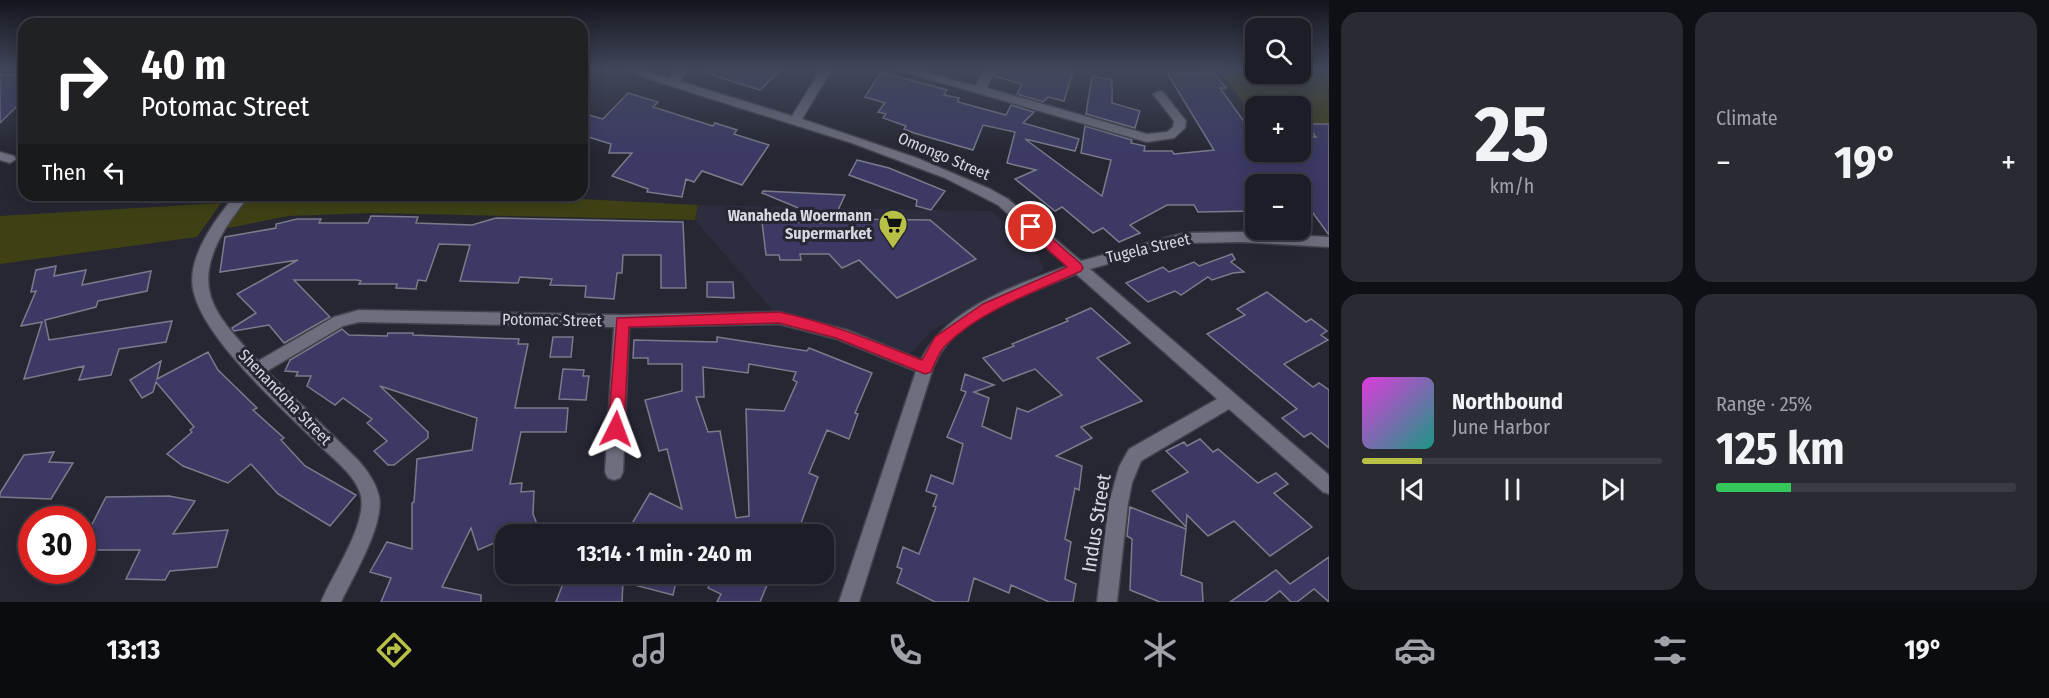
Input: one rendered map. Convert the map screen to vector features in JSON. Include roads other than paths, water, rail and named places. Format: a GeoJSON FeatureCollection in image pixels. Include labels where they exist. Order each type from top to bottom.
{"type":"FeatureCollection","features":[{"type":"Feature","properties":{"kind":"street","name":"Omongo Street"},"geometry":{"type":"LineString","coordinates":[[718,97],[901,156],[974,185],[1003,202],[1329,486]]}},
{"type":"Feature","properties":{"kind":"street"},"geometry":{"type":"LineString","coordinates":[[795,120],[809,97]]}},
{"type":"Feature","properties":{"kind":"street"},"geometry":{"type":"LineString","coordinates":[[1005,97],[1147,138],[1170,135],[1179,128],[1180,121],[1161,97]]}},
{"type":"Feature","properties":{"kind":"street","name":"Shenandoha Street"},"geometry":{"type":"LineString","coordinates":[[238,201],[216,230],[204,262],[199,287],[209,315],[256,370],[358,471],[371,498],[365,527],[331,602]]}},
{"type":"Feature","properties":{"kind":"street","name":"Tugela Street"},"geometry":{"type":"LineString","coordinates":[[849,602],[925,368],[940,341],[955,329],[988,308],[1077,268],[1115,254],[1185,238],[1228,235],[1329,242]]}},
{"type":"Feature","properties":{"kind":"street","name":"Potomac Street"},"geometry":{"type":"LineString","coordinates":[[256,370],[332,326],[358,316],[622,321],[779,318],[840,334],[925,368]]}},
{"type":"Feature","properties":{"kind":"street"},"geometry":{"type":"LineString","coordinates":[[614,472],[622,321]]}},
{"type":"Feature","properties":{"kind":"street","name":"Indus Street"},"geometry":{"type":"LineString","coordinates":[[1107,602],[1121,492],[1129,462],[1135,455],[1229,400]]}},
{"type":"Feature","properties":{"kind":"place","name":"Wanaheda Woermann Supermarket"},"geometry":{"type":"Point","coordinates":[893,250]}}]}
